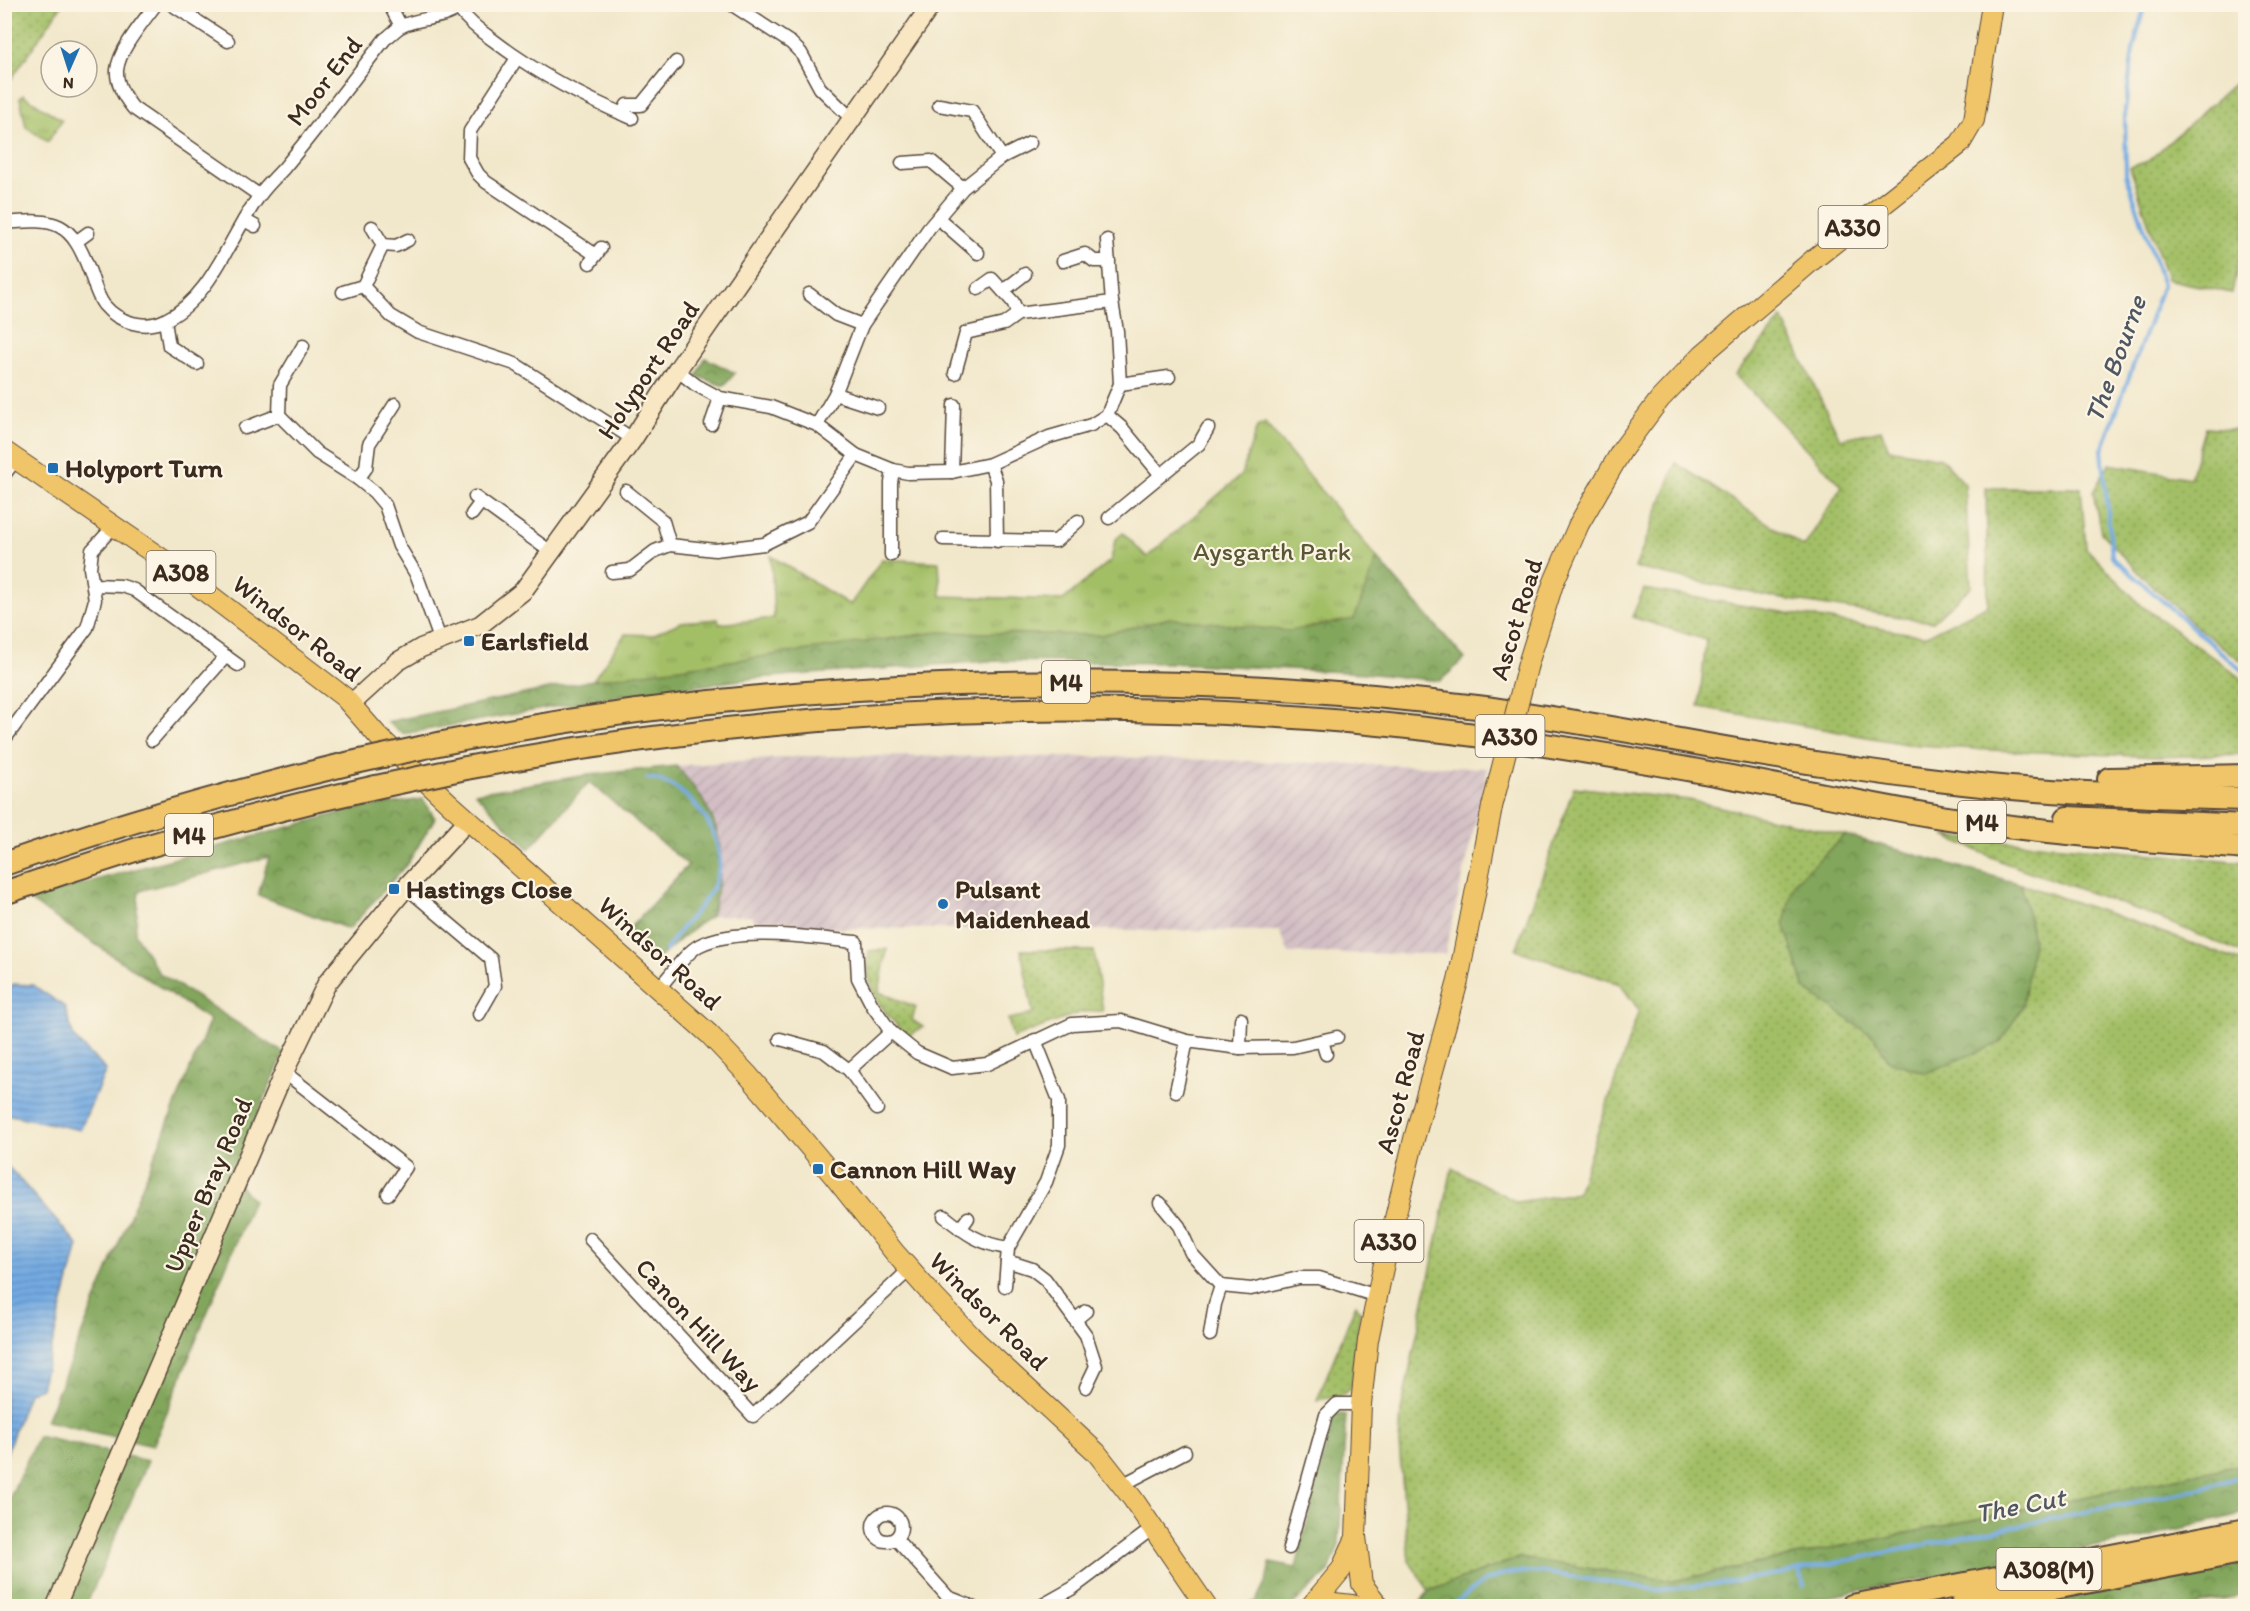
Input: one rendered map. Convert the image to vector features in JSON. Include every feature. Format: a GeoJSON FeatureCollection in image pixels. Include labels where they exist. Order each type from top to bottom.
{"type":"FeatureCollection","features":[{"type":"Feature","properties":{"kind":"highway","name":"M4"},"geometry":{"type":"LineString","coordinates":[[4,864],[136,820],[240,791],[351,763],[510,730],[700,703],[956,683],[1162,683],[1326,692],[1481,708],[1667,737],[1775,757],[1930,778],[2035,790],[2246,799]]}},
{"type":"Feature","properties":{"kind":"highway","name":"M4"},"geometry":{"type":"LineString","coordinates":[[4,894],[183,836],[376,787],[466,768],[605,744],[761,725],[937,712],[1084,709],[1231,713],[1406,727],[1536,744],[1721,775],[1945,817],[2105,837],[2246,848]]}},
{"type":"Feature","properties":{"kind":"highway","name":"M4"},"geometry":{"type":"LineString","coordinates":[[1721,775],[2003,812],[2098,820],[2246,826]]}},
{"type":"Feature","properties":{"kind":"highway","name":"M4"},"geometry":{"type":"LineString","coordinates":[[1930,778],[2008,776],[2137,780],[2246,776]]}},
{"type":"Feature","properties":{"kind":"highway","name":"A308(M)"},"geometry":{"type":"LineString","coordinates":[[1852,1606],[2246,1530]]}},
{"type":"Feature","properties":{"kind":"highway","name":"A308(M)"},"geometry":{"type":"LineString","coordinates":[[1961,1606],[2246,1551]]}},
{"type":"Feature","properties":{"kind":"main road","name":"Ascot Road"},"geometry":{"type":"LineString","coordinates":[[1379,1606],[1362,1584],[1356,1537],[1361,1404],[1368,1340],[1418,1122],[1458,981],[1492,807],[1528,664],[1553,584],[1579,524],[1622,450],[1660,399],[1703,354],[1814,259],[1960,144],[1974,120],[1992,4]]}},
{"type":"Feature","properties":{"kind":"main road","name":"Windsor Road"},"geometry":{"type":"LineString","coordinates":[[10,455],[187,576],[351,704],[378,736],[468,820],[659,988],[735,1060],[909,1270],[962,1327],[1084,1441],[1122,1485],[1206,1606]]}},
{"type":"Feature","properties":{"kind":"main road","name":"Ascot Road"},"geometry":{"type":"LineString","coordinates":[[1311,1606],[1341,1570],[1356,1537]]}},
{"type":"Feature","properties":{"kind":"main road","name":"Windsor Road"},"geometry":{"type":"LineString","coordinates":[[1193,1586],[1221,1606]]}},
{"type":"Feature","properties":{"kind":"main road"},"geometry":{"type":"LineString","coordinates":[[1319,1606],[1334,1604],[1361,1606]]}},
{"type":"Feature","properties":{"kind":"street"},"geometry":{"type":"LineString","coordinates":[[156,4],[126,47],[117,70],[122,93],[133,108],[259,195]]}},
{"type":"Feature","properties":{"kind":"street"},"geometry":{"type":"LineString","coordinates":[[171,4],[228,41]]}},
{"type":"Feature","properties":{"kind":"street"},"geometry":{"type":"LineString","coordinates":[[389,4],[401,26]]}},
{"type":"Feature","properties":{"kind":"street"},"geometry":{"type":"LineString","coordinates":[[731,4],[791,43],[801,53],[820,88],[852,119]]}},
{"type":"Feature","properties":{"kind":"street","name":"Holyport Road"},"geometry":{"type":"LineString","coordinates":[[351,704],[397,662],[440,639],[480,625],[523,591],[633,439],[677,370],[932,4]]}},
{"type":"Feature","properties":{"kind":"street"},"geometry":{"type":"LineString","coordinates":[[461,7],[466,20],[517,58],[570,91],[627,116],[627,105],[641,105],[676,62]]}},
{"type":"Feature","properties":{"kind":"street","name":"Moor End"},"geometry":{"type":"LineString","coordinates":[[77,241],[98,294],[104,305],[115,316],[140,326],[165,321],[196,299],[250,223],[259,195],[283,169],[385,39],[401,26],[461,7]]}},
{"type":"Feature","properties":{"kind":"street"},"geometry":{"type":"LineString","coordinates":[[517,58],[470,131],[469,158],[478,174],[486,182],[596,255]]}},
{"type":"Feature","properties":{"kind":"street"},"geometry":{"type":"LineString","coordinates":[[939,105],[972,111],[1002,157]]}},
{"type":"Feature","properties":{"kind":"street"},"geometry":{"type":"LineString","coordinates":[[817,425],[835,394],[862,325],[938,218],[963,188],[1002,157],[1030,143]]}},
{"type":"Feature","properties":{"kind":"street"},"geometry":{"type":"LineString","coordinates":[[902,163],[931,161],[963,188]]}},
{"type":"Feature","properties":{"kind":"street"},"geometry":{"type":"LineString","coordinates":[[938,218],[978,253]]}},
{"type":"Feature","properties":{"kind":"street"},"geometry":{"type":"LineString","coordinates":[[4,222],[50,221],[66,230],[77,241],[88,233]]}},
{"type":"Feature","properties":{"kind":"street"},"geometry":{"type":"LineString","coordinates":[[372,227],[383,245]]}},
{"type":"Feature","properties":{"kind":"street"},"geometry":{"type":"LineString","coordinates":[[383,245],[396,246],[408,240]]}},
{"type":"Feature","properties":{"kind":"street"},"geometry":{"type":"LineString","coordinates":[[677,370],[696,385],[720,398],[771,407],[817,425],[856,455],[893,470],[908,474],[952,472],[990,464],[1049,437],[1091,425],[1107,415],[1120,384],[1107,240]]}},
{"type":"Feature","properties":{"kind":"street"},"geometry":{"type":"LineString","coordinates":[[343,292],[363,286],[383,245]]}},
{"type":"Feature","properties":{"kind":"street"},"geometry":{"type":"LineString","coordinates":[[1063,261],[1085,254],[1094,261],[1109,261]]}},
{"type":"Feature","properties":{"kind":"street"},"geometry":{"type":"LineString","coordinates":[[1003,291],[1025,274]]}},
{"type":"Feature","properties":{"kind":"street"},"geometry":{"type":"LineString","coordinates":[[978,289],[992,279],[1013,302],[1018,314]]}},
{"type":"Feature","properties":{"kind":"street"},"geometry":{"type":"LineString","coordinates":[[363,286],[391,316],[418,332],[515,364],[633,439]]}},
{"type":"Feature","properties":{"kind":"street"},"geometry":{"type":"LineString","coordinates":[[809,294],[836,315],[862,325]]}},
{"type":"Feature","properties":{"kind":"street"},"geometry":{"type":"LineString","coordinates":[[955,373],[966,333],[1004,324],[1018,314],[1112,302]]}},
{"type":"Feature","properties":{"kind":"street"},"geometry":{"type":"LineString","coordinates":[[165,321],[169,346],[197,364]]}},
{"type":"Feature","properties":{"kind":"street"},"geometry":{"type":"LineString","coordinates":[[303,346],[280,385],[279,415],[317,453],[358,479],[375,492],[385,505],[399,546],[417,576],[440,639]]}},
{"type":"Feature","properties":{"kind":"street"},"geometry":{"type":"LineString","coordinates":[[1120,384],[1169,377]]}},
{"type":"Feature","properties":{"kind":"street"},"geometry":{"type":"LineString","coordinates":[[835,394],[878,408]]}},
{"type":"Feature","properties":{"kind":"street"},"geometry":{"type":"LineString","coordinates":[[711,424],[720,398]]}},
{"type":"Feature","properties":{"kind":"street"},"geometry":{"type":"LineString","coordinates":[[358,479],[366,468],[369,444],[394,404]]}},
{"type":"Feature","properties":{"kind":"street"},"geometry":{"type":"LineString","coordinates":[[952,472],[954,405]]}},
{"type":"Feature","properties":{"kind":"street"},"geometry":{"type":"LineString","coordinates":[[245,428],[279,415]]}},
{"type":"Feature","properties":{"kind":"street"},"geometry":{"type":"LineString","coordinates":[[1107,415],[1122,428],[1161,475]]}},
{"type":"Feature","properties":{"kind":"street"},"geometry":{"type":"LineString","coordinates":[[1108,518],[1199,444],[1208,428]]}},
{"type":"Feature","properties":{"kind":"street"},"geometry":{"type":"LineString","coordinates":[[4,475],[10,455]]}},
{"type":"Feature","properties":{"kind":"street"},"geometry":{"type":"LineString","coordinates":[[612,572],[630,570],[655,551],[670,545],[715,550],[764,544],[808,522],[856,455]]}},
{"type":"Feature","properties":{"kind":"street"},"geometry":{"type":"LineString","coordinates":[[990,464],[996,480],[997,541]]}},
{"type":"Feature","properties":{"kind":"street"},"geometry":{"type":"LineString","coordinates":[[891,555],[893,470]]}},
{"type":"Feature","properties":{"kind":"street"},"geometry":{"type":"LineString","coordinates":[[626,491],[663,521],[670,545]]}},
{"type":"Feature","properties":{"kind":"street"},"geometry":{"type":"LineString","coordinates":[[472,514],[478,499],[551,552]]}},
{"type":"Feature","properties":{"kind":"street"},"geometry":{"type":"LineString","coordinates":[[943,539],[1056,541],[1078,521]]}},
{"type":"Feature","properties":{"kind":"street"},"geometry":{"type":"LineString","coordinates":[[9,737],[87,628],[95,600],[90,568],[92,550],[115,525]]}},
{"type":"Feature","properties":{"kind":"street"},"geometry":{"type":"LineString","coordinates":[[94,585],[122,586],[134,590],[238,665]]}},
{"type":"Feature","properties":{"kind":"street"},"geometry":{"type":"LineString","coordinates":[[152,740],[167,731],[226,656]]}},
{"type":"Feature","properties":{"kind":"street","name":"Upper Bray Road"},"geometry":{"type":"LineString","coordinates":[[56,1606],[284,1072],[327,983],[406,887],[468,820]]}},
{"type":"Feature","properties":{"kind":"street"},"geometry":{"type":"LineString","coordinates":[[406,887],[491,959],[495,986],[478,1014]]}},
{"type":"Feature","properties":{"kind":"street"},"geometry":{"type":"LineString","coordinates":[[659,988],[699,945],[734,936],[781,936],[856,942],[858,978],[872,1005],[891,1032],[917,1053],[952,1068],[987,1064],[1072,1024],[1121,1021],[1187,1041],[1240,1048],[1293,1047],[1337,1037]]}},
{"type":"Feature","properties":{"kind":"street"},"geometry":{"type":"LineString","coordinates":[[1240,1048],[1241,1019]]}},
{"type":"Feature","properties":{"kind":"street"},"geometry":{"type":"LineString","coordinates":[[849,1070],[891,1032]]}},
{"type":"Feature","properties":{"kind":"street"},"geometry":{"type":"LineString","coordinates":[[780,1039],[824,1051],[849,1070],[878,1108]]}},
{"type":"Feature","properties":{"kind":"street"},"geometry":{"type":"LineString","coordinates":[[1005,1286],[1008,1248],[1046,1182],[1059,1145],[1059,1100],[1035,1040]]}},
{"type":"Feature","properties":{"kind":"street"},"geometry":{"type":"LineString","coordinates":[[1176,1091],[1187,1041]]}},
{"type":"Feature","properties":{"kind":"street"},"geometry":{"type":"LineString","coordinates":[[1322,1041],[1326,1054]]}},
{"type":"Feature","properties":{"kind":"street"},"geometry":{"type":"LineString","coordinates":[[284,1072],[406,1167],[388,1194]]}},
{"type":"Feature","properties":{"kind":"street"},"geometry":{"type":"LineString","coordinates":[[1160,1203],[1182,1221],[1191,1252],[1221,1286],[1251,1289],[1299,1278],[1319,1278],[1377,1296]]}},
{"type":"Feature","properties":{"kind":"street"},"geometry":{"type":"LineString","coordinates":[[944,1216],[964,1224],[989,1246],[1008,1248]]}},
{"type":"Feature","properties":{"kind":"street","name":"Canon Hill Way"},"geometry":{"type":"LineString","coordinates":[[590,1239],[753,1416],[909,1270]]}},
{"type":"Feature","properties":{"kind":"street"},"geometry":{"type":"LineString","coordinates":[[1007,1261],[1032,1269],[1046,1279],[1086,1335],[1096,1366],[1086,1387]]}},
{"type":"Feature","properties":{"kind":"street"},"geometry":{"type":"LineString","coordinates":[[1210,1335],[1215,1304],[1221,1286]]}},
{"type":"Feature","properties":{"kind":"street"},"geometry":{"type":"LineString","coordinates":[[1075,1320],[1086,1311]]}},
{"type":"Feature","properties":{"kind":"street"},"geometry":{"type":"LineString","coordinates":[[1289,1548],[1326,1415],[1337,1404],[1361,1404]]}},
{"type":"Feature","properties":{"kind":"street"},"geometry":{"type":"LineString","coordinates":[[1122,1485],[1185,1452]]}},
{"type":"Feature","properties":{"kind":"street"},"geometry":{"type":"LineString","coordinates":[[1041,1606],[1073,1588],[1153,1528]]}},
{"type":"Feature","properties":{"kind":"street"},"geometry":{"type":"LineString","coordinates":[[896,1539],[948,1597],[971,1606]]}},
{"type":"Feature","properties":{"kind":"shaded area"},"geometry":{"type":"Polygon","coordinates":[[[806,756],[1105,757],[1488,768],[1445,954],[1289,953],[1279,931],[799,928],[794,922],[753,921],[752,916],[711,916],[718,892],[706,805],[676,766],[806,756]]]}},
{"type":"Feature","properties":{"kind":"green space"},"geometry":{"type":"Polygon","coordinates":[[[5,4],[62,5],[5,85],[5,4]]]}},
{"type":"Feature","properties":{"kind":"green space"},"geometry":{"type":"Polygon","coordinates":[[[2245,74],[2245,228],[2232,293],[2167,279],[2130,167],[2148,161],[2245,74]]]}},
{"type":"Feature","properties":{"kind":"green space"},"geometry":{"type":"Polygon","coordinates":[[[23,95],[62,120],[48,142],[26,127],[20,98],[23,95]]]}},
{"type":"Feature","properties":{"kind":"green space"},"geometry":{"type":"Polygon","coordinates":[[[1782,318],[1840,439],[1881,430],[1889,449],[1941,458],[1965,484],[1971,587],[1932,622],[1776,598],[1635,568],[1676,463],[1804,547],[1842,486],[1735,375],[1782,318]]]}},
{"type":"Feature","properties":{"kind":"green space"},"geometry":{"type":"Polygon","coordinates":[[[705,358],[735,373],[724,386],[697,376],[705,358]]]}},
{"type":"Feature","properties":{"kind":"green space","name":"Aysgarth Park"},"geometry":{"type":"Polygon","coordinates":[[[1265,423],[1377,558],[1354,619],[1289,631],[1169,618],[1101,635],[937,632],[593,680],[625,634],[652,635],[681,622],[718,619],[719,624],[774,618],[771,556],[850,605],[882,559],[939,562],[941,596],[1063,600],[1111,560],[1115,540],[1123,533],[1147,557],[1241,475],[1257,427],[1265,423]]]}},
{"type":"Feature","properties":{"kind":"green space"},"geometry":{"type":"Polygon","coordinates":[[[2205,427],[2245,430],[2245,664],[2198,628],[2144,578],[2101,533],[2093,492],[2109,464],[2190,478],[2205,427]]]}},
{"type":"Feature","properties":{"kind":"green space"},"geometry":{"type":"Polygon","coordinates":[[[1986,488],[2081,488],[2086,548],[2142,606],[2245,681],[2245,754],[2158,757],[1906,744],[1699,707],[1706,640],[1632,617],[1644,589],[1925,636],[1988,605],[1986,488]]]}},
{"type":"Feature","properties":{"kind":"green space"},"geometry":{"type":"Polygon","coordinates":[[[1377,558],[1465,659],[1440,681],[1364,673],[1171,663],[990,661],[756,678],[593,700],[403,734],[387,722],[593,680],[937,632],[1101,635],[1169,618],[1220,622],[1354,619],[1377,558]]]}},
{"type":"Feature","properties":{"kind":"green space"},"geometry":{"type":"Polygon","coordinates":[[[676,766],[704,802],[712,818],[718,835],[720,872],[711,916],[658,959],[626,932],[688,865],[589,782],[529,849],[475,793],[588,775],[676,766]]]}},
{"type":"Feature","properties":{"kind":"green space"},"geometry":{"type":"Polygon","coordinates":[[[1574,787],[1689,800],[1845,835],[1794,883],[1805,989],[1874,1037],[1889,1061],[2033,940],[2021,884],[2245,963],[2245,1464],[1673,1581],[1519,1558],[1429,1591],[1409,1561],[1399,1444],[1401,1411],[1452,1168],[1517,1202],[1577,1193],[1639,1010],[1620,984],[1516,950],[1574,787]]]}},
{"type":"Feature","properties":{"kind":"green space"},"geometry":{"type":"Polygon","coordinates":[[[423,799],[435,818],[408,863],[349,929],[258,895],[269,857],[139,891],[135,934],[159,973],[284,1053],[231,1176],[253,1200],[153,1446],[46,1421],[210,1020],[27,899],[354,809],[423,799]]]}},
{"type":"Feature","properties":{"kind":"green space"},"geometry":{"type":"Polygon","coordinates":[[[1845,835],[2021,884],[2033,940],[2023,1006],[2000,1043],[1926,1073],[1889,1061],[1874,1037],[1805,989],[1784,923],[1794,883],[1845,835]]]}},
{"type":"Feature","properties":{"kind":"green space"},"geometry":{"type":"Polygon","coordinates":[[[1945,836],[2245,862],[2245,954],[2141,911],[2005,863],[1945,836]]]}},
{"type":"Feature","properties":{"kind":"green space"},"geometry":{"type":"Polygon","coordinates":[[[887,949],[879,992],[916,1007],[912,1020],[923,1027],[908,1036],[890,1018],[876,998],[869,977],[869,951],[887,949]]]}},
{"type":"Feature","properties":{"kind":"green space"},"geometry":{"type":"Polygon","coordinates":[[[1021,950],[1094,951],[1103,1011],[1081,1012],[1013,1038],[1008,1019],[1033,1014],[1021,950]]]}},
{"type":"Feature","properties":{"kind":"green space"},"geometry":{"type":"Polygon","coordinates":[[[1356,1304],[1360,1311],[1351,1389],[1340,1396],[1317,1400],[1356,1304]]]}},
{"type":"Feature","properties":{"kind":"green space"},"geometry":{"type":"Polygon","coordinates":[[[1334,1413],[1346,1415],[1339,1545],[1329,1572],[1291,1606],[1242,1606],[1256,1601],[1267,1578],[1270,1563],[1296,1568],[1334,1413]]]}},
{"type":"Feature","properties":{"kind":"green space"},"geometry":{"type":"Polygon","coordinates":[[[38,1436],[148,1461],[86,1606],[5,1606],[5,1508],[38,1436]]]}},
{"type":"Feature","properties":{"kind":"green space"},"geometry":{"type":"Polygon","coordinates":[[[2245,1464],[2245,1513],[2151,1536],[1778,1606],[1417,1606],[1429,1591],[1519,1558],[1673,1581],[2245,1464]]]}},
{"type":"Feature","properties":{"kind":"green space"},"geometry":{"type":"Polygon","coordinates":[[[2245,1564],[2245,1595],[2190,1606],[2032,1606],[2245,1564]]]}},
{"type":"Feature","properties":{"kind":"water"},"geometry":{"type":"Polygon","coordinates":[[[13,984],[33,985],[65,1007],[74,1038],[106,1070],[80,1130],[5,1114],[5,994],[13,984]]]}},
{"type":"Feature","properties":{"kind":"water"},"geometry":{"type":"Polygon","coordinates":[[[5,1163],[78,1245],[41,1388],[28,1393],[5,1458],[5,1163]]]}},
{"type":"Feature","properties":{"kind":"waterway","name":"The Bourne"},"geometry":{"type":"LineString","coordinates":[[2145,4],[2133,50],[2125,111],[2126,174],[2163,285],[2102,450],[2112,557],[2246,674]]}},
{"type":"Feature","properties":{"kind":"waterway"},"geometry":{"type":"LineString","coordinates":[[647,778],[661,781],[681,791],[701,811],[715,837],[720,864],[711,891],[666,951]]}},
{"type":"Feature","properties":{"kind":"waterway","name":"The Cut"},"geometry":{"type":"LineString","coordinates":[[1451,1606],[1483,1582],[1507,1573],[1541,1572],[1659,1590],[1724,1583],[1800,1570],[2203,1488],[2246,1475]]}},
{"type":"Feature","properties":{"kind":"waterway","name":"The Cut"},"geometry":{"type":"LineString","coordinates":[[1800,1570],[1804,1586]]}},
{"type":"Feature","properties":{"kind":"place","name":"Holyport Turn"},"geometry":{"type":"Point","coordinates":[53,468]}},
{"type":"Feature","properties":{"kind":"place","name":"Earlsfield"},"geometry":{"type":"Point","coordinates":[469,641]}},
{"type":"Feature","properties":{"kind":"place","name":"Hastings Close"},"geometry":{"type":"Point","coordinates":[394,889]}},
{"type":"Feature","properties":{"kind":"place","name":"Pulsant Maidenhead"},"geometry":{"type":"Point","coordinates":[943,904]}},
{"type":"Feature","properties":{"kind":"place","name":"Cannon Hill Way"},"geometry":{"type":"Point","coordinates":[818,1169]}}]}
